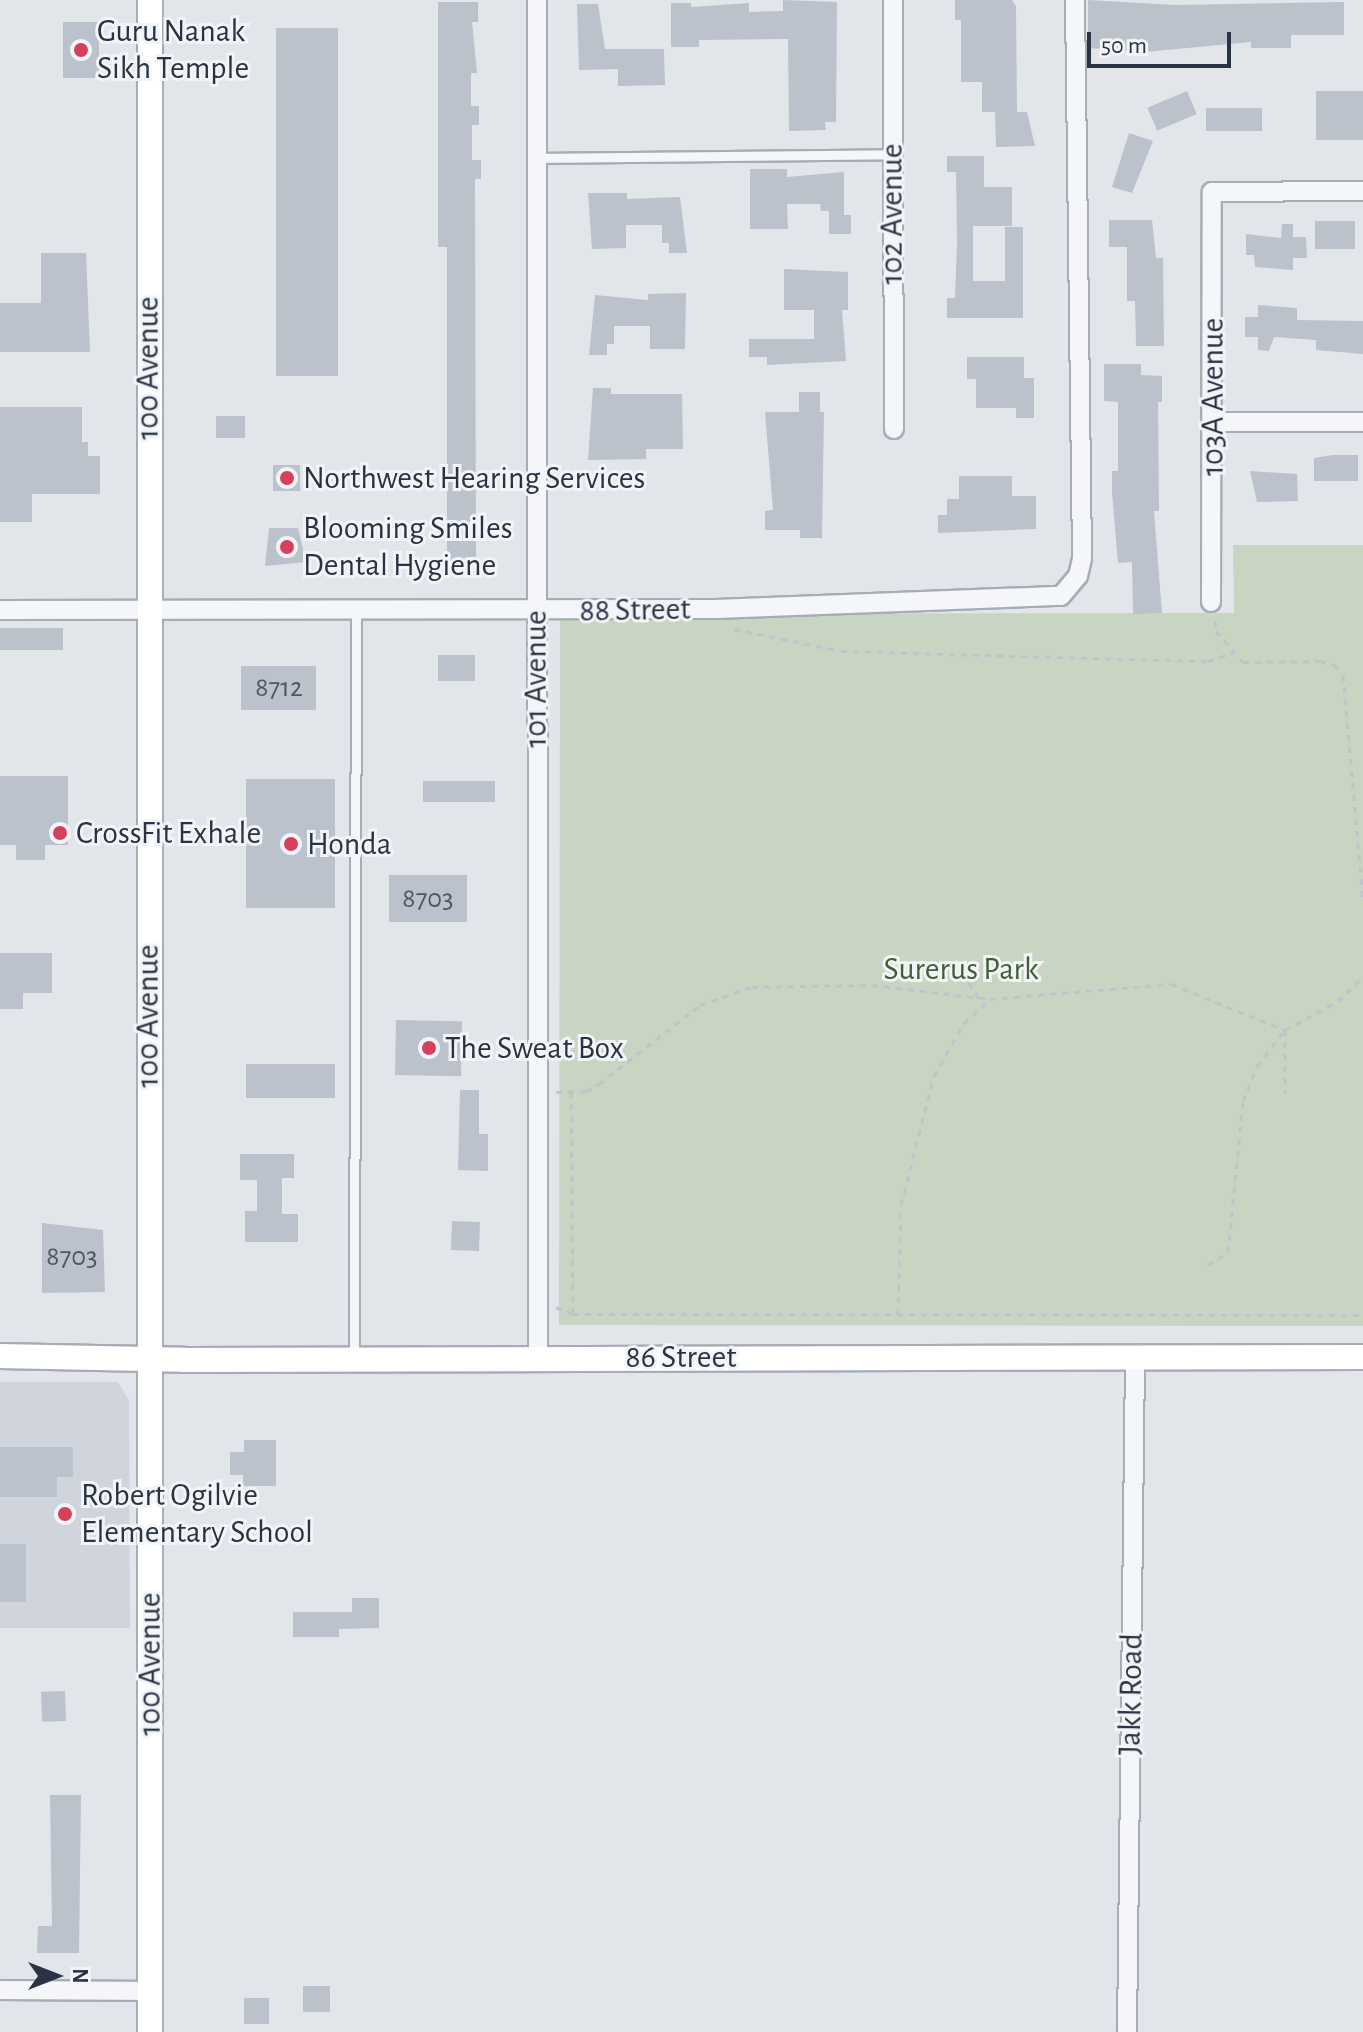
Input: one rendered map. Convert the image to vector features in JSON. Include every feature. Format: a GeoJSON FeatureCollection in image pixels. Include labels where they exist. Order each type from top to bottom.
{"type":"FeatureCollection","features":[{"type":"Feature","properties":{"kind":"main road","name":"100 Avenue"},"geometry":{"type":"LineString","coordinates":[[150,0],[147,611],[150,2032]]}},
{"type":"Feature","properties":{"kind":"main road","name":"86 Street"},"geometry":{"type":"LineString","coordinates":[[0,1356],[149,1359],[1363,1357]]}},
{"type":"Feature","properties":{"kind":"street","name":"101 Avenue"},"geometry":{"type":"LineString","coordinates":[[537,0],[535,611],[538,1358]]}},
{"type":"Feature","properties":{"kind":"street","name":"102 Avenue"},"geometry":{"type":"LineString","coordinates":[[893,0],[894,429]]}},
{"type":"Feature","properties":{"kind":"street","name":"88 Street"},"geometry":{"type":"LineString","coordinates":[[0,610],[535,611],[1052,598],[1072,584],[1082,558],[1075,0]]}},
{"type":"Feature","properties":{"kind":"street","name":"103A Avenue"},"geometry":{"type":"LineString","coordinates":[[1211,602],[1214,422],[1212,192],[1363,191]]}},
{"type":"Feature","properties":{"kind":"street"},"geometry":{"type":"LineString","coordinates":[[1214,422],[1363,422]]}},
{"type":"Feature","properties":{"kind":"street","name":"Jakk Road"},"geometry":{"type":"LineString","coordinates":[[1127,2032],[1135,1356]]}},
{"type":"Feature","properties":{"kind":"street"},"geometry":{"type":"LineString","coordinates":[[0,1990],[149,1991]]}},
{"type":"Feature","properties":{"kind":"lane"},"geometry":{"type":"LineString","coordinates":[[537,158],[892,154]]}},
{"type":"Feature","properties":{"kind":"lane"},"geometry":{"type":"LineString","coordinates":[[354,1357],[356,611]]}},
{"type":"Feature","properties":{"kind":"path"},"geometry":{"type":"LineString","coordinates":[[1211,602],[1216,631],[1233,653],[1256,665],[1320,661],[1334,665],[1343,675],[1363,901]]}},
{"type":"Feature","properties":{"kind":"path"},"geometry":{"type":"LineString","coordinates":[[731,628],[841,651],[1208,661],[1233,653]]}},
{"type":"Feature","properties":{"kind":"path"},"geometry":{"type":"LineString","coordinates":[[956,962],[979,999]]}},
{"type":"Feature","properties":{"kind":"path"},"geometry":{"type":"LineString","coordinates":[[1208,1265],[1228,1252],[1243,1101],[1257,1066],[1285,1030],[1338,1001],[1363,977]]}},
{"type":"Feature","properties":{"kind":"path"},"geometry":{"type":"LineString","coordinates":[[573,1314],[571,1092],[599,1084],[700,1005],[752,987],[872,985],[990,999],[1171,984],[1285,1030]]}},
{"type":"Feature","properties":{"kind":"path"},"geometry":{"type":"LineString","coordinates":[[898,1314],[901,1205],[934,1076],[964,1023],[990,999]]}},
{"type":"Feature","properties":{"kind":"path"},"geometry":{"type":"LineString","coordinates":[[1285,1030],[1285,1093]]}},
{"type":"Feature","properties":{"kind":"path"},"geometry":{"type":"LineString","coordinates":[[538,1300],[573,1314],[1363,1315]]}},
{"type":"Feature","properties":{"kind":"shaded area","name":"Robert Ogilvie Elementary School"},"geometry":{"type":"Polygon","coordinates":[[[0,1382],[118,1382],[129,1400],[130,1628],[0,1628],[0,1382]]]}},
{"type":"Feature","properties":{"kind":"green space","name":"Surerus Park"},"geometry":{"type":"Polygon","coordinates":[[[1233,545],[1363,545],[1363,1326],[559,1325],[560,614],[1234,613],[1233,545]]]}},
{"type":"Feature","properties":{"kind":"building"},"geometry":{"type":"Polygon","coordinates":[[[783,0],[837,2],[836,122],[825,122],[826,130],[789,131],[788,39],[699,40],[699,47],[671,47],[671,3],[691,3],[691,7],[749,3],[749,12],[783,11],[783,0]]]}},
{"type":"Feature","properties":{"kind":"building"},"geometry":{"type":"Polygon","coordinates":[[[955,0],[1012,0],[1016,6],[1017,112],[1027,112],[1035,146],[996,147],[995,112],[982,112],[982,82],[961,82],[961,20],[955,20],[955,0]]]}},
{"type":"Feature","properties":{"kind":"building"},"geometry":{"type":"Polygon","coordinates":[[[1088,0],[1174,5],[1344,2],[1344,35],[1291,35],[1291,48],[1251,48],[1251,42],[1145,52],[1088,48],[1088,0]]]}},
{"type":"Feature","properties":{"kind":"building"},"geometry":{"type":"Polygon","coordinates":[[[438,2],[478,2],[478,22],[472,22],[477,73],[471,73],[471,106],[479,106],[479,125],[472,125],[472,160],[481,160],[481,179],[475,179],[476,563],[447,563],[447,247],[438,247],[438,2]]]}},
{"type":"Feature","properties":{"kind":"building"},"geometry":{"type":"Polygon","coordinates":[[[577,4],[598,4],[605,49],[664,49],[665,85],[618,86],[618,69],[579,70],[577,4]]]}},
{"type":"Feature","properties":{"kind":"building","name":"Guru Nanak Sikh Temple"},"geometry":{"type":"Polygon","coordinates":[[[63,22],[99,22],[99,78],[63,78],[63,22]]]}},
{"type":"Feature","properties":{"kind":"building"},"geometry":{"type":"Polygon","coordinates":[[[276,28],[338,28],[338,376],[276,376],[276,28]]]}},
{"type":"Feature","properties":{"kind":"building"},"geometry":{"type":"Polygon","coordinates":[[[1187,91],[1197,114],[1157,131],[1147,108],[1187,91]]]}},
{"type":"Feature","properties":{"kind":"building"},"geometry":{"type":"Polygon","coordinates":[[[1316,91],[1363,91],[1363,140],[1316,140],[1316,91]]]}},
{"type":"Feature","properties":{"kind":"building"},"geometry":{"type":"Polygon","coordinates":[[[1206,108],[1262,108],[1262,131],[1206,131],[1206,108]]]}},
{"type":"Feature","properties":{"kind":"building"},"geometry":{"type":"Polygon","coordinates":[[[1129,133],[1153,141],[1132,193],[1112,187],[1129,133]]]}},
{"type":"Feature","properties":{"kind":"building"},"geometry":{"type":"Polygon","coordinates":[[[947,156],[984,156],[984,187],[1012,187],[1012,226],[973,226],[973,281],[1005,281],[1005,227],[1023,227],[1023,318],[947,318],[947,298],[955,298],[957,244],[956,172],[947,172],[947,156]]]}},
{"type":"Feature","properties":{"kind":"building"},"geometry":{"type":"Polygon","coordinates":[[[750,169],[787,169],[787,177],[844,172],[844,215],[851,215],[851,234],[829,234],[829,211],[821,211],[820,204],[787,204],[788,229],[750,229],[750,169]]]}},
{"type":"Feature","properties":{"kind":"building"},"geometry":{"type":"Polygon","coordinates":[[[588,193],[627,193],[627,199],[680,197],[687,253],[669,253],[669,243],[662,243],[662,225],[626,225],[626,248],[592,249],[588,193]]]}},
{"type":"Feature","properties":{"kind":"building"},"geometry":{"type":"Polygon","coordinates":[[[1109,220],[1152,220],[1156,258],[1163,258],[1164,346],[1136,346],[1135,301],[1127,301],[1127,247],[1109,247],[1109,220]]]}},
{"type":"Feature","properties":{"kind":"building"},"geometry":{"type":"Polygon","coordinates":[[[1315,221],[1355,221],[1355,249],[1315,249],[1315,221]]]}},
{"type":"Feature","properties":{"kind":"building"},"geometry":{"type":"Polygon","coordinates":[[[1282,224],[1293,224],[1293,237],[1306,237],[1307,258],[1293,258],[1293,270],[1255,267],[1254,255],[1246,255],[1246,234],[1281,238],[1282,224]]]}},
{"type":"Feature","properties":{"kind":"building"},"geometry":{"type":"Polygon","coordinates":[[[41,253],[86,253],[90,352],[0,352],[0,303],[41,303],[41,253]]]}},
{"type":"Feature","properties":{"kind":"building"},"geometry":{"type":"Polygon","coordinates":[[[784,269],[848,272],[848,310],[842,310],[846,361],[767,365],[767,357],[749,357],[749,339],[814,339],[814,310],[784,310],[784,269]]]}},
{"type":"Feature","properties":{"kind":"building"},"geometry":{"type":"Polygon","coordinates":[[[686,293],[685,349],[650,349],[650,326],[614,326],[614,344],[607,344],[607,355],[589,355],[595,295],[648,300],[648,294],[686,293]]]}},
{"type":"Feature","properties":{"kind":"building"},"geometry":{"type":"Polygon","coordinates":[[[1258,305],[1297,308],[1297,320],[1363,321],[1363,354],[1316,350],[1316,340],[1274,337],[1269,351],[1258,350],[1258,337],[1245,337],[1245,317],[1258,317],[1258,305]]]}},
{"type":"Feature","properties":{"kind":"building"},"geometry":{"type":"Polygon","coordinates":[[[967,357],[1024,357],[1024,378],[1034,378],[1034,418],[1016,418],[1016,408],[976,408],[976,379],[967,379],[967,357]]]}},
{"type":"Feature","properties":{"kind":"building"},"geometry":{"type":"Polygon","coordinates":[[[1104,364],[1141,364],[1141,375],[1162,376],[1162,402],[1158,402],[1159,511],[1154,511],[1162,613],[1133,614],[1132,562],[1118,563],[1112,471],[1118,471],[1118,402],[1104,401],[1104,364]]]}},
{"type":"Feature","properties":{"kind":"building"},"geometry":{"type":"Polygon","coordinates":[[[593,388],[611,388],[611,394],[682,394],[683,449],[646,449],[646,459],[588,460],[593,388]]]}},
{"type":"Feature","properties":{"kind":"building"},"geometry":{"type":"Polygon","coordinates":[[[799,392],[820,392],[820,412],[824,412],[822,538],[800,538],[800,530],[765,530],[765,511],[773,510],[765,412],[799,412],[799,392]]]}},
{"type":"Feature","properties":{"kind":"building"},"geometry":{"type":"Polygon","coordinates":[[[0,407],[82,407],[82,442],[88,442],[88,456],[100,456],[100,494],[32,494],[32,522],[0,522],[0,407]]]}},
{"type":"Feature","properties":{"kind":"building"},"geometry":{"type":"Polygon","coordinates":[[[216,416],[245,416],[245,438],[216,438],[216,416]]]}},
{"type":"Feature","properties":{"kind":"building"},"geometry":{"type":"Polygon","coordinates":[[[1358,455],[1358,481],[1314,481],[1314,458],[1358,455]]]}},
{"type":"Feature","properties":{"kind":"building","name":"Northwest Hearing Services"},"geometry":{"type":"Polygon","coordinates":[[[273,465],[300,465],[300,491],[273,491],[273,465]]]}},
{"type":"Feature","properties":{"kind":"building"},"geometry":{"type":"Polygon","coordinates":[[[1250,471],[1297,474],[1298,501],[1257,502],[1250,471]]]}},
{"type":"Feature","properties":{"kind":"building"},"geometry":{"type":"Polygon","coordinates":[[[959,476],[1012,476],[1012,496],[1036,496],[1036,529],[938,533],[938,515],[947,515],[947,499],[959,499],[959,476]]]}},
{"type":"Feature","properties":{"kind":"building","name":"Blooming Smiles Dental Hygiene"},"geometry":{"type":"Polygon","coordinates":[[[269,528],[298,528],[306,562],[265,566],[269,528]]]}},
{"type":"Feature","properties":{"kind":"building"},"geometry":{"type":"Polygon","coordinates":[[[0,628],[63,628],[63,650],[0,650],[0,628]]]}},
{"type":"Feature","properties":{"kind":"building"},"geometry":{"type":"Polygon","coordinates":[[[438,655],[475,655],[475,681],[438,681],[438,655]]]}},
{"type":"Feature","properties":{"kind":"building"},"geometry":{"type":"Polygon","coordinates":[[[241,666],[316,666],[316,710],[241,710],[241,666]]]}},
{"type":"Feature","properties":{"kind":"building"},"geometry":{"type":"Polygon","coordinates":[[[0,776],[68,776],[68,845],[45,845],[45,860],[16,860],[16,845],[0,845],[0,776]]]}},
{"type":"Feature","properties":{"kind":"building","name":"Honda"},"geometry":{"type":"Polygon","coordinates":[[[246,779],[335,779],[335,908],[246,908],[246,779]]]}},
{"type":"Feature","properties":{"kind":"building"},"geometry":{"type":"Polygon","coordinates":[[[423,781],[495,781],[495,802],[423,802],[423,781]]]}},
{"type":"Feature","properties":{"kind":"building"},"geometry":{"type":"Polygon","coordinates":[[[389,875],[467,875],[467,922],[389,922],[389,875]]]}},
{"type":"Feature","properties":{"kind":"building"},"geometry":{"type":"Polygon","coordinates":[[[0,953],[52,953],[52,993],[23,993],[23,1009],[0,1009],[0,953]]]}},
{"type":"Feature","properties":{"kind":"building","name":"The Sweat Box"},"geometry":{"type":"Polygon","coordinates":[[[396,1020],[462,1021],[461,1076],[395,1075],[396,1020]]]}},
{"type":"Feature","properties":{"kind":"building"},"geometry":{"type":"Polygon","coordinates":[[[246,1064],[335,1064],[335,1098],[246,1098],[246,1064]]]}},
{"type":"Feature","properties":{"kind":"building"},"geometry":{"type":"Polygon","coordinates":[[[460,1090],[479,1090],[479,1134],[488,1134],[488,1171],[458,1170],[460,1090]]]}},
{"type":"Feature","properties":{"kind":"building"},"geometry":{"type":"Polygon","coordinates":[[[240,1154],[294,1154],[294,1178],[282,1178],[282,1214],[298,1214],[298,1242],[245,1242],[245,1211],[257,1211],[257,1180],[240,1180],[240,1154]]]}},
{"type":"Feature","properties":{"kind":"building"},"geometry":{"type":"Polygon","coordinates":[[[452,1221],[480,1222],[479,1251],[451,1250],[452,1221]]]}},
{"type":"Feature","properties":{"kind":"building"},"geometry":{"type":"Polygon","coordinates":[[[42,1223],[103,1230],[105,1292],[42,1293],[42,1223]]]}},
{"type":"Feature","properties":{"kind":"building"},"geometry":{"type":"Polygon","coordinates":[[[244,1440],[276,1440],[276,1486],[243,1486],[243,1475],[230,1475],[230,1452],[244,1452],[244,1440]]]}},
{"type":"Feature","properties":{"kind":"building"},"geometry":{"type":"Polygon","coordinates":[[[0,1447],[73,1447],[73,1477],[57,1477],[57,1497],[0,1497],[0,1447]]]}},
{"type":"Feature","properties":{"kind":"building"},"geometry":{"type":"Polygon","coordinates":[[[0,1544],[26,1544],[26,1602],[0,1602],[0,1544]]]}},
{"type":"Feature","properties":{"kind":"building"},"geometry":{"type":"Polygon","coordinates":[[[352,1598],[379,1598],[379,1628],[339,1629],[339,1637],[293,1637],[293,1612],[352,1612],[352,1598]]]}},
{"type":"Feature","properties":{"kind":"building"},"geometry":{"type":"Polygon","coordinates":[[[65,1691],[66,1721],[42,1722],[41,1692],[65,1691]]]}},
{"type":"Feature","properties":{"kind":"building"},"geometry":{"type":"Polygon","coordinates":[[[50,1795],[81,1795],[79,1953],[37,1953],[38,1926],[52,1926],[50,1795]]]}},
{"type":"Feature","properties":{"kind":"building"},"geometry":{"type":"Polygon","coordinates":[[[303,1986],[330,1986],[330,2012],[303,2012],[303,1986]]]}},
{"type":"Feature","properties":{"kind":"building"},"geometry":{"type":"Polygon","coordinates":[[[244,1998],[269,1998],[269,2024],[244,2024],[244,1998]]]}},
{"type":"Feature","properties":{"kind":"place","name":"Guru Nanak Sikh Temple"},"geometry":{"type":"Point","coordinates":[81,50]}},
{"type":"Feature","properties":{"kind":"place","name":"Northwest Hearing Services"},"geometry":{"type":"Point","coordinates":[287,478]}},
{"type":"Feature","properties":{"kind":"place","name":"Blooming Smiles Dental Hygiene"},"geometry":{"type":"Point","coordinates":[287,547]}},
{"type":"Feature","properties":{"kind":"place","name":"CrossFit Exhale"},"geometry":{"type":"Point","coordinates":[60,833]}},
{"type":"Feature","properties":{"kind":"place","name":"Honda"},"geometry":{"type":"Point","coordinates":[291,844]}},
{"type":"Feature","properties":{"kind":"place","name":"The Sweat Box"},"geometry":{"type":"Point","coordinates":[429,1048]}},
{"type":"Feature","properties":{"kind":"place","name":"Robert Ogilvie Elementary School"},"geometry":{"type":"Point","coordinates":[65,1514]}}]}
